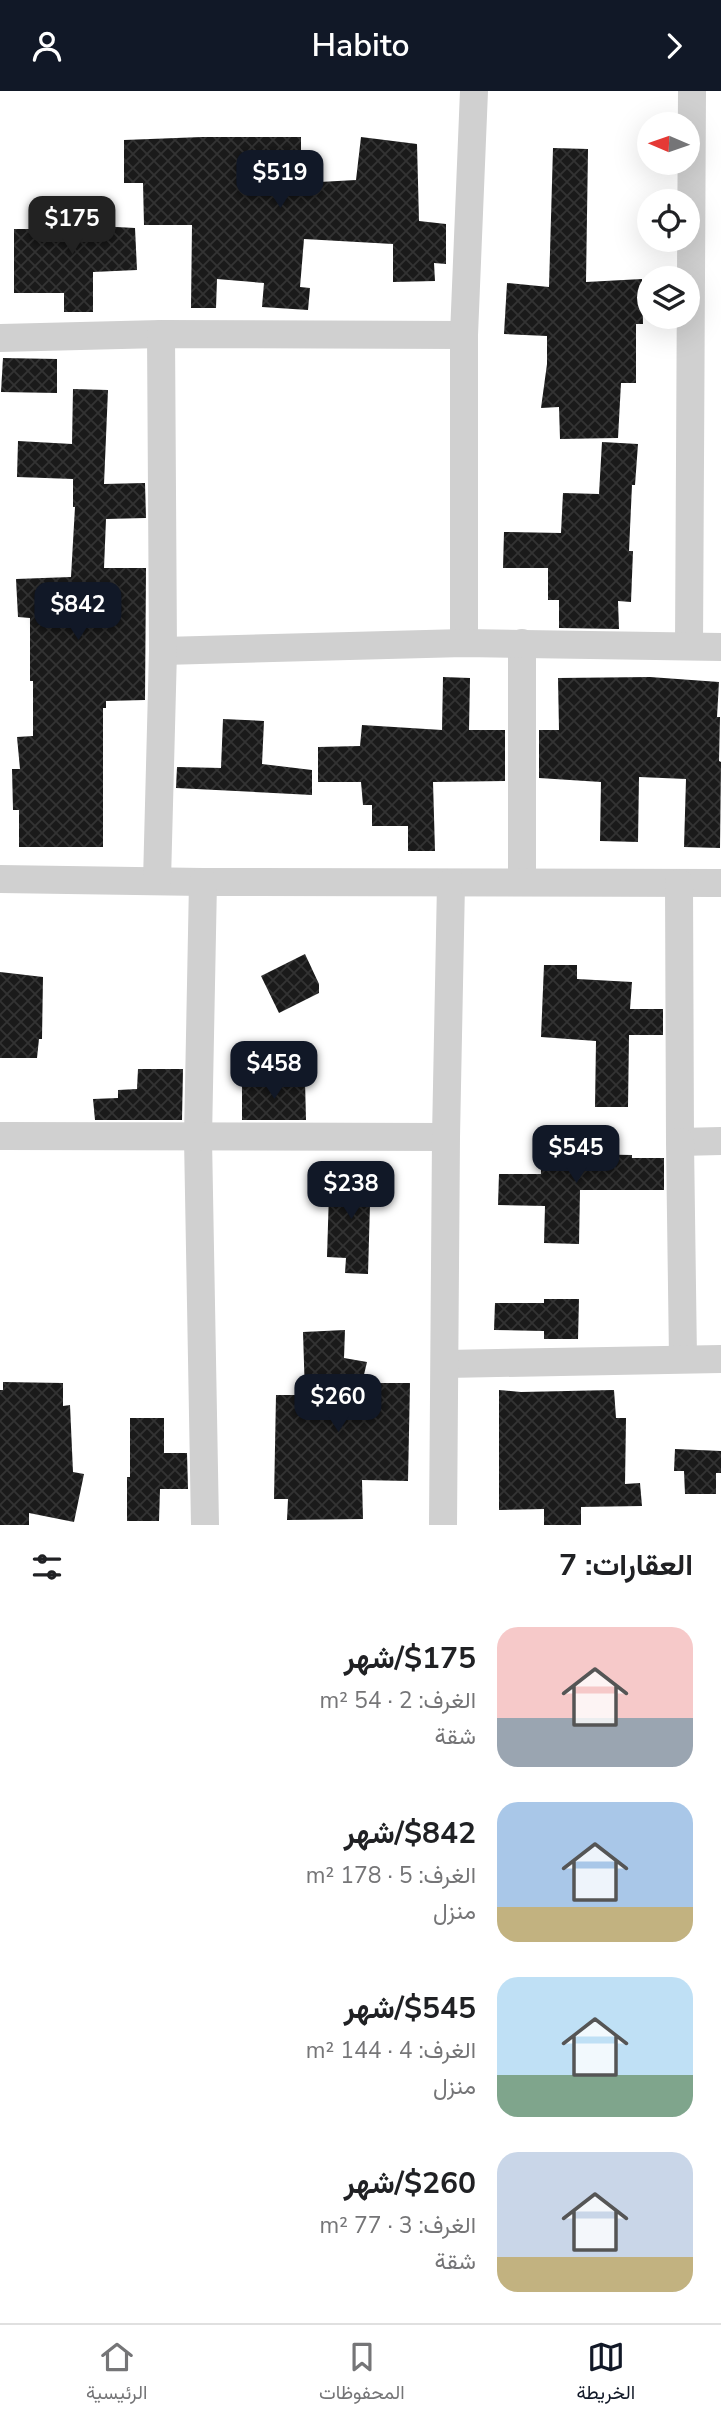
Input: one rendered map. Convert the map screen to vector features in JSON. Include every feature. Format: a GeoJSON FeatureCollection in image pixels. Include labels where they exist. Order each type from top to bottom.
{"type":"FeatureCollection","features":[{"type":"Feature","properties":{"kind":"street"},"geometry":{"type":"LineString","coordinates":[[464,643],[464,335],[474,91]]}},
{"type":"Feature","properties":{"kind":"street"},"geometry":{"type":"LineString","coordinates":[[690,646],[692,91]]}},
{"type":"Feature","properties":{"kind":"street"},"geometry":{"type":"LineString","coordinates":[[0,338],[161,334],[464,335]]}},
{"type":"Feature","properties":{"kind":"street"},"geometry":{"type":"LineString","coordinates":[[157,881],[163,651],[161,334]]}},
{"type":"Feature","properties":{"kind":"street"},"geometry":{"type":"LineString","coordinates":[[163,651],[464,643],[721,647]]}},
{"type":"Feature","properties":{"kind":"street"},"geometry":{"type":"LineString","coordinates":[[522,643],[522,882]]}},
{"type":"Feature","properties":{"kind":"street"},"geometry":{"type":"LineString","coordinates":[[0,879],[721,883]]}},
{"type":"Feature","properties":{"kind":"street"},"geometry":{"type":"LineString","coordinates":[[202,882],[198,1138],[205,1525]]}},
{"type":"Feature","properties":{"kind":"street"},"geometry":{"type":"LineString","coordinates":[[443,1525],[446,1137],[452,883]]}},
{"type":"Feature","properties":{"kind":"street"},"geometry":{"type":"LineString","coordinates":[[679,883],[683,1359]]}},
{"type":"Feature","properties":{"kind":"street"},"geometry":{"type":"LineString","coordinates":[[0,1136],[446,1137]]}},
{"type":"Feature","properties":{"kind":"street"},"geometry":{"type":"LineString","coordinates":[[680,1142],[721,1141]]}},
{"type":"Feature","properties":{"kind":"street"},"geometry":{"type":"LineString","coordinates":[[446,1364],[721,1359]]}},
{"type":"Feature","properties":{"kind":"building"},"geometry":{"type":"Polygon","coordinates":[[[301,137],[301,183],[356,180],[361,137],[417,144],[419,221],[446,224],[446,264],[434,263],[435,281],[393,282],[393,244],[304,239],[300,287],[310,288],[308,310],[262,307],[264,283],[217,279],[216,308],[191,308],[192,225],[144,225],[143,183],[124,183],[124,140],[301,137]]]}},
{"type":"Feature","properties":{"kind":"building"},"geometry":{"type":"Polygon","coordinates":[[[553,148],[588,149],[586,282],[637,279],[636,383],[621,383],[618,438],[560,439],[559,407],[541,408],[547,364],[547,336],[504,334],[507,283],[549,287],[553,148]]]}},
{"type":"Feature","properties":{"kind":"building"},"geometry":{"type":"Polygon","coordinates":[[[66,200],[98,201],[98,226],[135,228],[137,270],[93,272],[93,312],[64,312],[64,293],[14,293],[14,229],[65,229],[66,200]]]}},
{"type":"Feature","properties":{"kind":"building"},"geometry":{"type":"Polygon","coordinates":[[[3,358],[57,359],[57,393],[1,392],[3,358]]]}},
{"type":"Feature","properties":{"kind":"building"},"geometry":{"type":"Polygon","coordinates":[[[73,389],[108,390],[104,484],[145,483],[146,518],[106,519],[104,568],[146,568],[145,700],[106,701],[106,708],[103,708],[103,847],[19,847],[19,810],[13,810],[12,769],[20,769],[17,737],[33,736],[33,681],[30,681],[30,618],[18,617],[16,579],[71,577],[75,507],[73,479],[17,477],[18,441],[72,444],[73,389]]]}},
{"type":"Feature","properties":{"kind":"building"},"geometry":{"type":"Polygon","coordinates":[[[602,442],[638,444],[635,485],[632,485],[629,551],[633,551],[631,602],[618,601],[619,629],[559,628],[559,600],[548,600],[548,568],[503,568],[504,532],[561,533],[563,493],[599,494],[602,442]]]}},
{"type":"Feature","properties":{"kind":"building"},"geometry":{"type":"Polygon","coordinates":[[[443,677],[470,678],[469,730],[505,730],[505,781],[433,782],[435,851],[408,851],[408,826],[372,826],[372,805],[363,805],[361,782],[318,782],[318,747],[360,746],[362,725],[442,730],[443,677]]]}},
{"type":"Feature","properties":{"kind":"building"},"geometry":{"type":"Polygon","coordinates":[[[650,677],[719,682],[717,717],[720,717],[720,848],[684,847],[686,779],[639,777],[638,842],[600,841],[601,782],[539,778],[539,730],[559,730],[558,678],[650,677]]]}},
{"type":"Feature","properties":{"kind":"building"},"geometry":{"type":"Polygon","coordinates":[[[223,719],[264,721],[262,764],[312,770],[312,795],[176,788],[177,767],[221,768],[223,719]]]}},
{"type":"Feature","properties":{"kind":"building"},"geometry":{"type":"Polygon","coordinates":[[[305,954],[319,984],[319,993],[279,1013],[261,976],[305,954]]]}},
{"type":"Feature","properties":{"kind":"building"},"geometry":{"type":"Polygon","coordinates":[[[544,965],[577,965],[577,979],[632,982],[630,1009],[663,1009],[663,1035],[629,1035],[628,1107],[595,1107],[596,1041],[541,1037],[544,965]]]}},
{"type":"Feature","properties":{"kind":"building"},"geometry":{"type":"Polygon","coordinates":[[[0,972],[43,977],[42,1039],[39,1039],[37,1058],[0,1058],[0,972]]]}},
{"type":"Feature","properties":{"kind":"building"},"geometry":{"type":"Polygon","coordinates":[[[138,1069],[183,1069],[182,1120],[95,1120],[93,1099],[118,1098],[118,1090],[137,1089],[138,1069]]]}},
{"type":"Feature","properties":{"kind":"building"},"geometry":{"type":"Polygon","coordinates":[[[305,1081],[306,1120],[242,1120],[242,1082],[305,1081]]]}},
{"type":"Feature","properties":{"kind":"building"},"geometry":{"type":"Polygon","coordinates":[[[541,1142],[576,1142],[576,1154],[664,1158],[664,1190],[580,1190],[579,1244],[544,1243],[545,1206],[498,1205],[499,1174],[541,1174],[541,1142]]]}},
{"type":"Feature","properties":{"kind":"building"},"geometry":{"type":"Polygon","coordinates":[[[341,1168],[371,1169],[368,1274],[345,1273],[346,1258],[327,1257],[329,1192],[341,1193],[341,1168]]]}},
{"type":"Feature","properties":{"kind":"building"},"geometry":{"type":"Polygon","coordinates":[[[544,1299],[579,1299],[578,1339],[544,1339],[544,1331],[494,1330],[495,1303],[544,1303],[544,1299]]]}},
{"type":"Feature","properties":{"kind":"building"},"geometry":{"type":"Polygon","coordinates":[[[345,1330],[344,1358],[367,1362],[362,1383],[410,1383],[408,1481],[362,1480],[363,1519],[287,1520],[288,1499],[274,1499],[276,1395],[305,1395],[303,1332],[345,1330]]]}},
{"type":"Feature","properties":{"kind":"building"},"geometry":{"type":"Polygon","coordinates":[[[3,1382],[63,1383],[63,1406],[70,1405],[73,1472],[84,1474],[74,1522],[29,1513],[29,1525],[0,1525],[0,1390],[3,1390],[3,1382]]]}},
{"type":"Feature","properties":{"kind":"building"},"geometry":{"type":"Polygon","coordinates":[[[499,1390],[614,1390],[616,1418],[626,1418],[625,1484],[640,1483],[642,1506],[581,1507],[581,1525],[544,1525],[544,1509],[499,1510],[499,1390]]]}},
{"type":"Feature","properties":{"kind":"building"},"geometry":{"type":"Polygon","coordinates":[[[130,1418],[164,1418],[164,1453],[187,1453],[188,1489],[160,1489],[159,1521],[127,1521],[130,1418]]]}},
{"type":"Feature","properties":{"kind":"building"},"geometry":{"type":"Polygon","coordinates":[[[675,1449],[721,1451],[721,1473],[716,1473],[716,1494],[685,1494],[684,1471],[674,1471],[675,1449]]]}}]}
